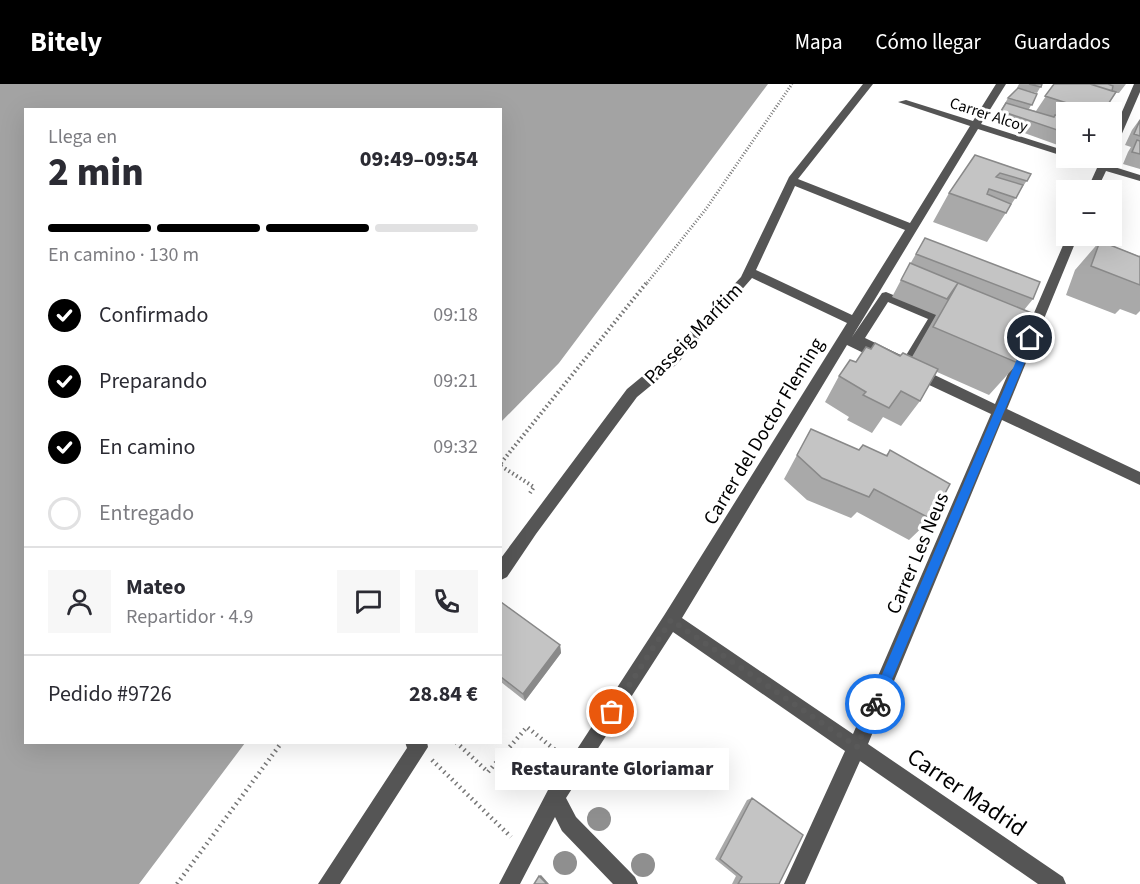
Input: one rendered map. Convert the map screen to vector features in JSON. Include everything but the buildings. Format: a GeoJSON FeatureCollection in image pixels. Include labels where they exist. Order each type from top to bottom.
{"type":"FeatureCollection","features":[{"type":"Feature","properties":{"kind":"street","name":"Passeig Marítim"},"geometry":{"type":"LineString","coordinates":[[502,571],[530,529],[633,393],[672,360],[746,279],[793,181],[868,84]]}},
{"type":"Feature","properties":{"kind":"street","name":"Carrer del Doctor Fleming"},"geometry":{"type":"LineString","coordinates":[[509,884],[555,797],[577,767],[671,620],[1001,84]]}},
{"type":"Feature","properties":{"kind":"street"},"geometry":{"type":"LineString","coordinates":[[1122,122],[1139,84]]}},
{"type":"Feature","properties":{"kind":"street","name":"Carrer Alcoy"},"geometry":{"type":"LineString","coordinates":[[903,102],[1056,151]]}},
{"type":"Feature","properties":{"kind":"street"},"geometry":{"type":"LineString","coordinates":[[1118,168],[1140,178]]}},
{"type":"Feature","properties":{"kind":"street"},"geometry":{"type":"LineString","coordinates":[[793,181],[912,228]]}},
{"type":"Feature","properties":{"kind":"street","name":"Carrer Les Neus"},"geometry":{"type":"LineString","coordinates":[[794,884],[857,747],[1069,246]]}},
{"type":"Feature","properties":{"kind":"street"},"geometry":{"type":"LineString","coordinates":[[750,272],[853,321]]}},
{"type":"Feature","properties":{"kind":"street"},"geometry":{"type":"LineString","coordinates":[[886,296],[935,317],[908,364],[857,340],[886,296]]}},
{"type":"Feature","properties":{"kind":"street"},"geometry":{"type":"LineString","coordinates":[[843,338],[1140,479]]}},
{"type":"Feature","properties":{"kind":"street","name":"Carrer Madrid"},"geometry":{"type":"LineString","coordinates":[[671,620],[1056,884]]}},
{"type":"Feature","properties":{"kind":"street"},"geometry":{"type":"LineString","coordinates":[[328,884],[417,745]]}},
{"type":"Feature","properties":{"kind":"street"},"geometry":{"type":"LineString","coordinates":[[555,797],[569,824],[628,884]]}},
{"type":"Feature","properties":{"kind":"path"},"geometry":{"type":"LineString","coordinates":[[502,464],[706,209],[792,84]]}},
{"type":"Feature","properties":{"kind":"path"},"geometry":{"type":"LineString","coordinates":[[502,466],[534,487],[528,497]]}},
{"type":"Feature","properties":{"kind":"path"},"geometry":{"type":"LineString","coordinates":[[458,744],[488,772],[527,727],[577,767]]}},
{"type":"Feature","properties":{"kind":"path"},"geometry":{"type":"LineString","coordinates":[[177,884],[281,744]]}},
{"type":"Feature","properties":{"kind":"path"},"geometry":{"type":"LineString","coordinates":[[417,745],[527,853]]}},
{"type":"Feature","properties":{"kind":"shaded area"},"geometry":{"type":"Polygon","coordinates":[[[0,84],[768,84],[559,363],[502,421],[502,108],[24,108],[24,744],[244,744],[139,884],[0,884],[0,84]]]}},
{"type":"Feature","properties":{"kind":"way so far"},"geometry":{"type":"LineString","coordinates":[[612,712],[671,620],[857,747],[875,704]]}},
{"type":"Feature","properties":{"kind":"place","name":"Restaurante Gloriamar"},"geometry":{"type":"Point","coordinates":[612,712]}},
{"type":"Feature","properties":{"kind":"route"},"geometry":{"type":"LineString","coordinates":[[875,704],[1030,338]]}}]}
